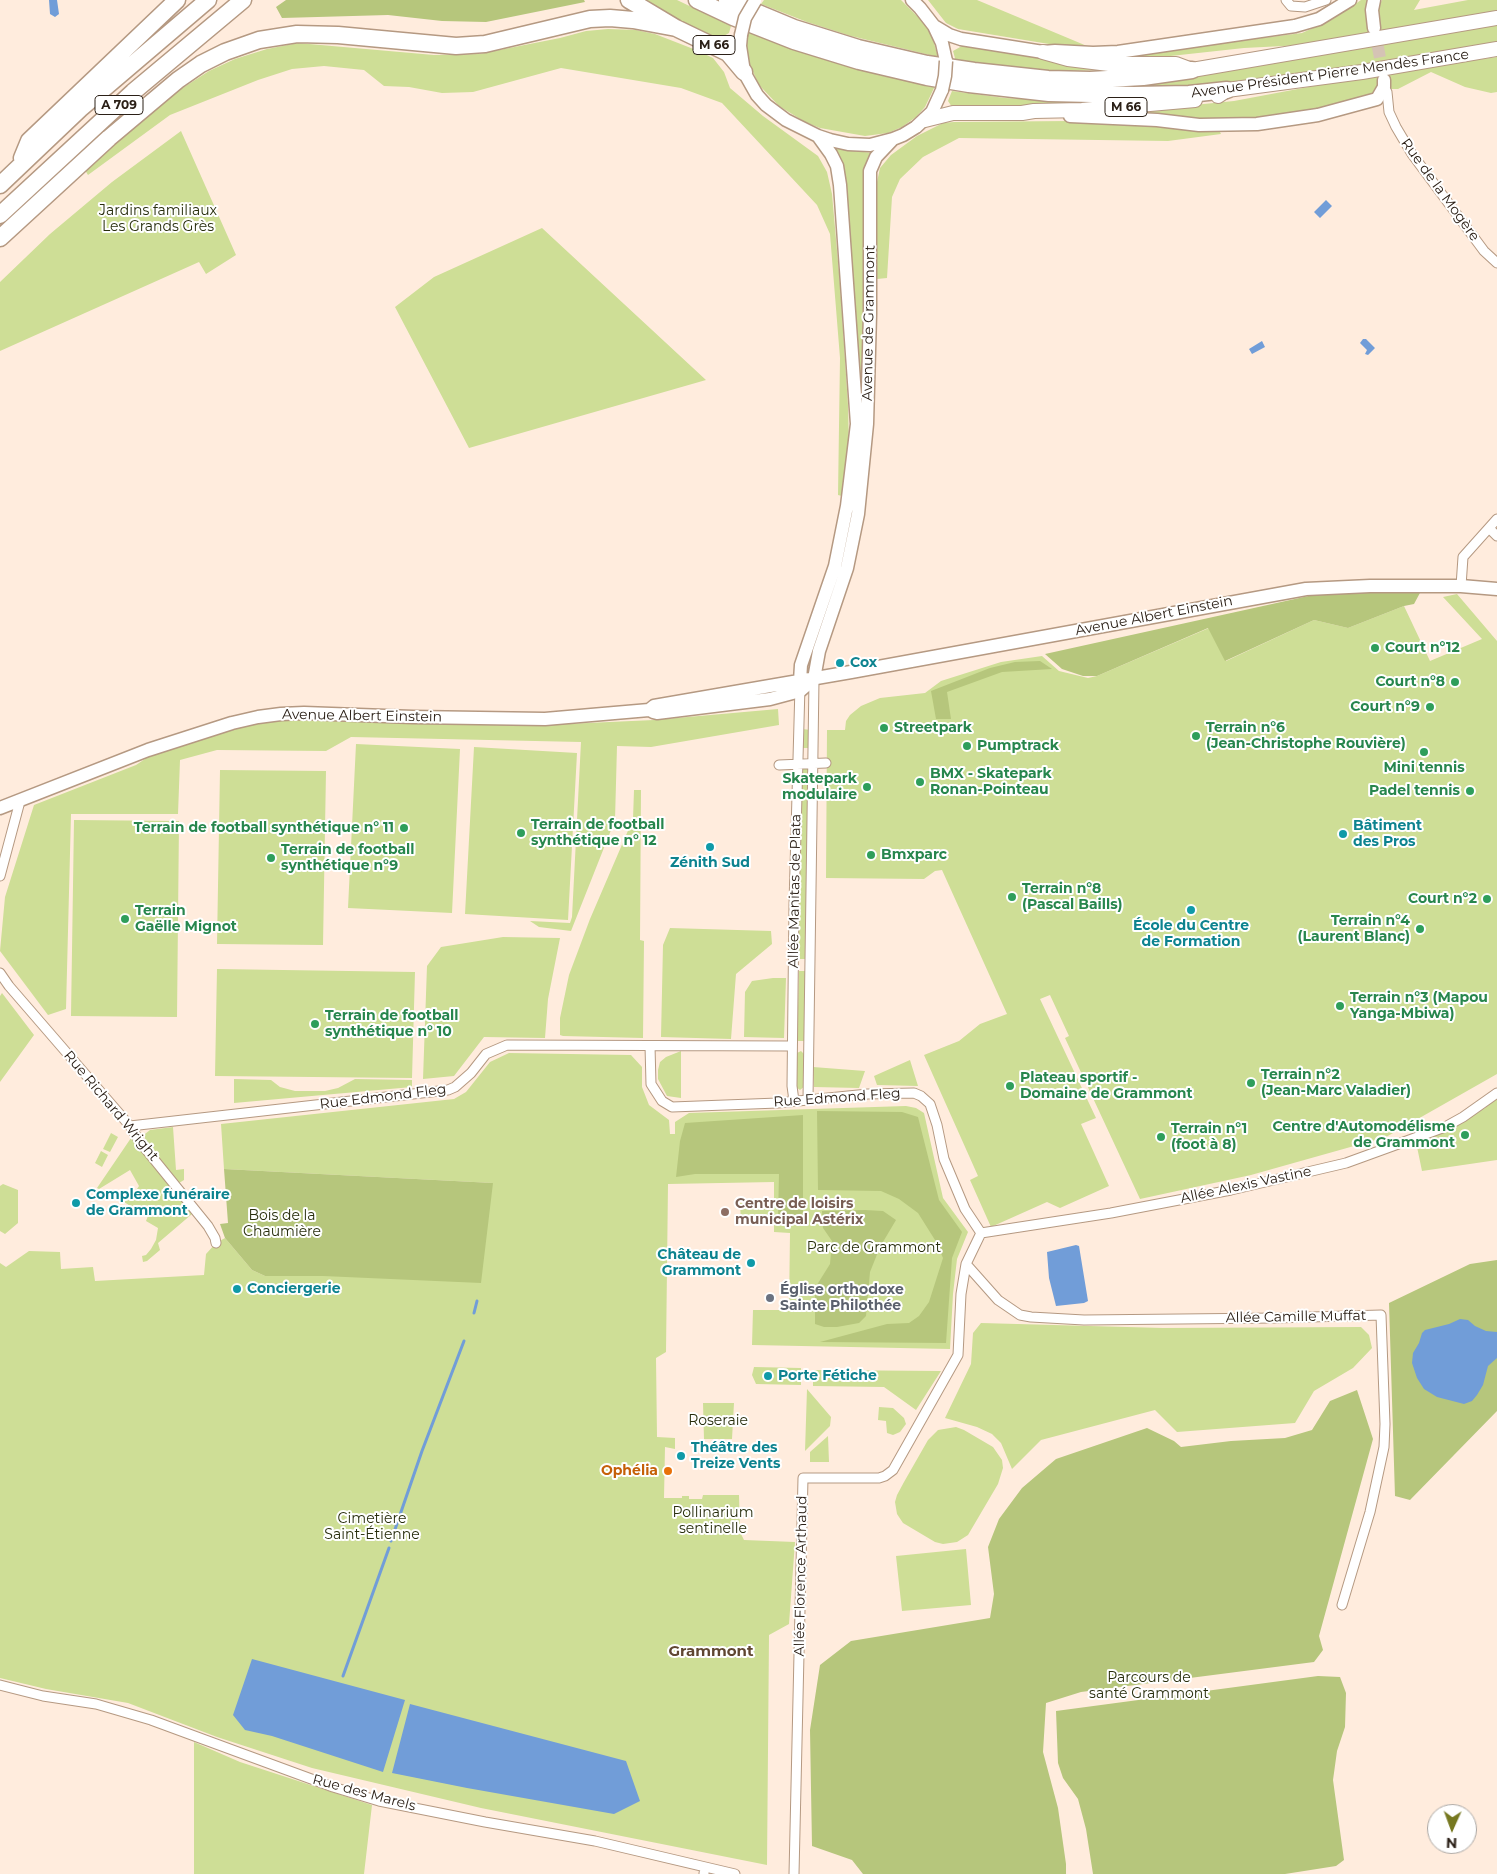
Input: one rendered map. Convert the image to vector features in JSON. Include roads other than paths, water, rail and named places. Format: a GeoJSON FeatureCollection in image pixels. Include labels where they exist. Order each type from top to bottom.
{"type":"FeatureCollection","features":[{"type":"Feature","properties":{"kind":"highway"},"geometry":{"type":"LineString","coordinates":[[129,45],[139,28],[167,0]]}},
{"type":"Feature","properties":{"kind":"highway"},"geometry":{"type":"LineString","coordinates":[[18,167],[30,141],[177,0]]}},
{"type":"Feature","properties":{"kind":"highway","name":"A 709"},"geometry":{"type":"LineString","coordinates":[[0,184],[80,110],[208,0]]}},
{"type":"Feature","properties":{"kind":"highway","name":"A 709"},"geometry":{"type":"LineString","coordinates":[[0,215],[132,92],[243,0]]}},
{"type":"Feature","properties":{"kind":"highway","name":"M 66"},"geometry":{"type":"LineString","coordinates":[[629,0],[676,28],[728,53],[744,72]]}},
{"type":"Feature","properties":{"kind":"highway","name":"Avenue Président Pierre Mendès France"},"geometry":{"type":"LineString","coordinates":[[697,0],[733,17],[794,41],[859,61],[927,77],[1049,93],[1162,95],[1227,90]]}},
{"type":"Feature","properties":{"kind":"highway","name":"Avenue Président Pierre Mendès France"},"geometry":{"type":"LineString","coordinates":[[727,0],[794,28],[858,48],[927,64],[974,72],[1048,79],[1090,80],[1143,77],[1192,70]]}},
{"type":"Feature","properties":{"kind":"highway"},"geometry":{"type":"LineString","coordinates":[[0,238],[109,138],[178,80],[201,64],[217,56],[259,40],[298,34],[338,35],[456,46],[485,44],[590,19],[610,18],[676,28]]}},
{"type":"Feature","properties":{"kind":"main road"},"geometry":{"type":"LineString","coordinates":[[755,1],[745,18],[740,46],[744,72],[757,96],[786,120],[818,136],[848,144],[870,145],[893,139],[916,128],[932,112],[942,90],[946,76],[946,61],[942,43],[934,26],[912,0]]}},
{"type":"Feature","properties":{"kind":"main road","name":"M 66"},"geometry":{"type":"LineString","coordinates":[[1043,52],[1118,52],[1295,26],[1320,19],[1350,0]]}},
{"type":"Feature","properties":{"kind":"main road"},"geometry":{"type":"LineString","coordinates":[[1374,0],[1372,10],[1374,28]]}},
{"type":"Feature","properties":{"kind":"main road","name":"Avenue Président Pierre Mendès France"},"geometry":{"type":"LineString","coordinates":[[1192,70],[1497,18]]}},
{"type":"Feature","properties":{"kind":"main road","name":"M 66"},"geometry":{"type":"LineString","coordinates":[[934,26],[948,35],[961,39],[1043,52],[1068,60],[1109,64],[1176,64],[1192,70]]}},
{"type":"Feature","properties":{"kind":"main road","name":"Avenue Président Pierre Mendès France"},"geometry":{"type":"LineString","coordinates":[[1227,90],[1362,72],[1497,50]]}},
{"type":"Feature","properties":{"kind":"main road"},"geometry":{"type":"LineString","coordinates":[[1022,113],[1035,116],[1141,119],[1199,125],[1257,124],[1318,115],[1377,99],[1384,84]]}},
{"type":"Feature","properties":{"kind":"main road","name":"M 66"},"geometry":{"type":"LineString","coordinates":[[924,120],[953,113],[1022,113],[1134,107],[1213,99],[1227,90]]}},
{"type":"Feature","properties":{"kind":"main road","name":"Avenue de Grammont"},"geometry":{"type":"LineString","coordinates":[[800,686],[802,665],[835,566],[847,506],[856,424],[840,185],[831,154],[818,136]]}},
{"type":"Feature","properties":{"kind":"main road","name":"Avenue de Grammont"},"geometry":{"type":"LineString","coordinates":[[814,679],[819,651],[847,568],[858,514],[867,424],[870,314],[870,171],[876,157],[893,139]]}},
{"type":"Feature","properties":{"kind":"main road"},"geometry":{"type":"LineString","coordinates":[[847,506],[858,514]]}},
{"type":"Feature","properties":{"kind":"main road","name":"Avenue Albert Einstein"},"geometry":{"type":"LineString","coordinates":[[0,808],[148,750],[232,723],[258,717],[304,714],[529,720],[572,718],[649,710],[657,713],[770,699],[814,679],[1306,589],[1370,586],[1461,586],[1497,589]]}},
{"type":"Feature","properties":{"kind":"main road"},"geometry":{"type":"LineString","coordinates":[[819,651],[824,662],[840,674]]}},
{"type":"Feature","properties":{"kind":"street"},"geometry":{"type":"LineString","coordinates":[[1286,0],[1291,6],[1305,7],[1326,0]]}},
{"type":"Feature","properties":{"kind":"street"},"geometry":{"type":"LineString","coordinates":[[1384,84],[1387,92],[1389,112]]}},
{"type":"Feature","properties":{"kind":"street"},"geometry":{"type":"LineString","coordinates":[[1377,99],[1389,112]]}},
{"type":"Feature","properties":{"kind":"street","name":"Rue de la Mogère"},"geometry":{"type":"LineString","coordinates":[[1389,112],[1412,154],[1484,251],[1497,263]]}},
{"type":"Feature","properties":{"kind":"street"},"geometry":{"type":"LineString","coordinates":[[1461,586],[1463,557],[1497,519]]}},
{"type":"Feature","properties":{"kind":"street"},"geometry":{"type":"LineString","coordinates":[[1489,528],[1497,536]]}},
{"type":"Feature","properties":{"kind":"street","name":"Allée Manitas de Plata"},"geometry":{"type":"LineString","coordinates":[[808,1099],[814,679]]}},
{"type":"Feature","properties":{"kind":"street","name":"Allée Manitas de Plata"},"geometry":{"type":"LineString","coordinates":[[794,1101],[792,1046],[800,686]]}},
{"type":"Feature","properties":{"kind":"street"},"geometry":{"type":"LineString","coordinates":[[779,765],[826,762]]}},
{"type":"Feature","properties":{"kind":"street"},"geometry":{"type":"LineString","coordinates":[[0,876],[19,805],[18,800]]}},
{"type":"Feature","properties":{"kind":"street","name":"Rue Richard Wright"},"geometry":{"type":"LineString","coordinates":[[0,973],[9,986],[130,1126],[140,1142],[208,1226],[216,1243]]}},
{"type":"Feature","properties":{"kind":"street","name":"Rue Edmond Fleg"},"geometry":{"type":"LineString","coordinates":[[130,1126],[448,1090],[455,1088],[471,1073],[486,1054],[507,1045],[792,1046]]}},
{"type":"Feature","properties":{"kind":"street","name":"Rue Edmond Fleg"},"geometry":{"type":"LineString","coordinates":[[650,1046],[651,1084],[662,1101],[672,1108],[794,1101],[868,1094],[914,1093],[921,1096],[930,1104],[937,1125],[944,1159],[965,1209],[981,1233]]}},
{"type":"Feature","properties":{"kind":"street","name":"Allée Alexis Vastine"},"geometry":{"type":"LineString","coordinates":[[981,1233],[1111,1213],[1204,1195],[1346,1163],[1445,1127],[1463,1118],[1497,1093]]}},
{"type":"Feature","properties":{"kind":"street","name":"Allée Florence Arthaud"},"geometry":{"type":"LineString","coordinates":[[794,1874],[803,1478],[879,1478],[893,1470],[958,1355],[961,1294],[966,1264],[981,1233]]}},
{"type":"Feature","properties":{"kind":"street","name":"Allée Camille Muffat"},"geometry":{"type":"LineString","coordinates":[[966,1264],[998,1300],[1020,1315],[1031,1317],[1084,1320],[1381,1315],[1385,1424],[1384,1447],[1370,1512],[1342,1605]]}},
{"type":"Feature","properties":{"kind":"street","name":"Rue des Marels"},"geometry":{"type":"LineString","coordinates":[[0,1686],[44,1696],[96,1704],[150,1720],[333,1787],[379,1800],[485,1822],[595,1841],[735,1874]]}},
{"type":"Feature","properties":{"kind":"street"},"geometry":{"type":"LineString","coordinates":[[703,1874],[720,1870]]}},
{"type":"Feature","properties":{"kind":"water"},"geometry":{"type":"Polygon","coordinates":[[[49,0],[57,0],[59,14],[55,17],[50,14],[49,0]]]}},
{"type":"Feature","properties":{"kind":"water"},"geometry":{"type":"Polygon","coordinates":[[[1326,200],[1332,206],[1320,218],[1314,212],[1326,200]]]}},
{"type":"Feature","properties":{"kind":"water"},"geometry":{"type":"Polygon","coordinates":[[[1363,339],[1366,339],[1375,348],[1368,355],[1365,354],[1367,350],[1360,343],[1363,339]]]}},
{"type":"Feature","properties":{"kind":"water"},"geometry":{"type":"Polygon","coordinates":[[[1262,341],[1265,347],[1252,354],[1249,349],[1262,341]]]}},
{"type":"Feature","properties":{"kind":"water"},"geometry":{"type":"Polygon","coordinates":[[[1076,1245],[1079,1246],[1088,1301],[1056,1306],[1049,1278],[1047,1252],[1076,1245]]]}},
{"type":"Feature","properties":{"kind":"water"},"geometry":{"type":"Polygon","coordinates":[[[1460,1319],[1468,1320],[1486,1331],[1497,1332],[1497,1358],[1488,1366],[1483,1385],[1477,1395],[1472,1401],[1464,1404],[1437,1397],[1424,1389],[1417,1378],[1412,1363],[1413,1353],[1425,1330],[1460,1319]]]}},
{"type":"Feature","properties":{"kind":"water"},"geometry":{"type":"Polygon","coordinates":[[[252,1659],[405,1700],[383,1772],[272,1736],[245,1730],[233,1715],[252,1659]]]}},
{"type":"Feature","properties":{"kind":"water"},"geometry":{"type":"Polygon","coordinates":[[[410,1704],[626,1761],[640,1801],[614,1814],[392,1773],[410,1704]]]}},
{"type":"Feature","properties":{"kind":"waterway"},"geometry":{"type":"LineString","coordinates":[[474,1313],[477,1301]]}},
{"type":"Feature","properties":{"kind":"waterway"},"geometry":{"type":"LineString","coordinates":[[391,1541],[422,1451],[464,1341]]}},
{"type":"Feature","properties":{"kind":"waterway"},"geometry":{"type":"LineString","coordinates":[[343,1676],[389,1548]]}},
{"type":"Feature","properties":{"kind":"tunnel"},"geometry":{"type":"LineString","coordinates":[[1374,28],[1384,77]]}},
{"type":"Feature","properties":{"kind":"place","name":"Court n°12"},"geometry":{"type":"Point","coordinates":[1375,648]}},
{"type":"Feature","properties":{"kind":"place","name":"Cox"},"geometry":{"type":"Point","coordinates":[840,663]}},
{"type":"Feature","properties":{"kind":"place","name":"Court n°8"},"geometry":{"type":"Point","coordinates":[1455,682]}},
{"type":"Feature","properties":{"kind":"place","name":"Court n°9"},"geometry":{"type":"Point","coordinates":[1430,707]}},
{"type":"Feature","properties":{"kind":"place","name":"Streetpark"},"geometry":{"type":"Point","coordinates":[884,728]}},
{"type":"Feature","properties":{"kind":"place","name":"Terrain n°6 (Jean-Christophe Rouvière)"},"geometry":{"type":"Point","coordinates":[1196,736]}},
{"type":"Feature","properties":{"kind":"place","name":"Pumptrack"},"geometry":{"type":"Point","coordinates":[967,746]}},
{"type":"Feature","properties":{"kind":"place","name":"Mini tennis"},"geometry":{"type":"Point","coordinates":[1424,752]}},
{"type":"Feature","properties":{"kind":"place","name":"BMX - Skatepark Ronan-Pointeau"},"geometry":{"type":"Point","coordinates":[920,782]}},
{"type":"Feature","properties":{"kind":"place","name":"Skatepark modulaire"},"geometry":{"type":"Point","coordinates":[867,787]}},
{"type":"Feature","properties":{"kind":"place","name":"Padel tennis"},"geometry":{"type":"Point","coordinates":[1470,791]}},
{"type":"Feature","properties":{"kind":"place","name":"Terrain de football synthétique n° 11"},"geometry":{"type":"Point","coordinates":[404,828]}},
{"type":"Feature","properties":{"kind":"place","name":"Terrain de football synthétique n° 12"},"geometry":{"type":"Point","coordinates":[521,833]}},
{"type":"Feature","properties":{"kind":"place","name":"Bâtiment des Pros"},"geometry":{"type":"Point","coordinates":[1343,834]}},
{"type":"Feature","properties":{"kind":"place","name":"Zénith Sud"},"geometry":{"type":"Point","coordinates":[710,847]}},
{"type":"Feature","properties":{"kind":"place","name":"Bmxparc"},"geometry":{"type":"Point","coordinates":[871,855]}},
{"type":"Feature","properties":{"kind":"place","name":"Terrain de football synthétique n°9"},"geometry":{"type":"Point","coordinates":[271,858]}},
{"type":"Feature","properties":{"kind":"place","name":"Terrain n°8 (Pascal Baills)"},"geometry":{"type":"Point","coordinates":[1012,897]}},
{"type":"Feature","properties":{"kind":"place","name":"Court n°2"},"geometry":{"type":"Point","coordinates":[1487,899]}},
{"type":"Feature","properties":{"kind":"place","name":"École du Centre de Formation"},"geometry":{"type":"Point","coordinates":[1191,910]}},
{"type":"Feature","properties":{"kind":"place","name":"Terrain Gaëlle Mignot"},"geometry":{"type":"Point","coordinates":[125,919]}},
{"type":"Feature","properties":{"kind":"place","name":"Terrain n°4 (Laurent Blanc)"},"geometry":{"type":"Point","coordinates":[1420,929]}},
{"type":"Feature","properties":{"kind":"place","name":"Terrain n°3 (Mapou Yanga-Mbiwa)"},"geometry":{"type":"Point","coordinates":[1340,1006]}},
{"type":"Feature","properties":{"kind":"place","name":"Terrain de football synthétique n° 10"},"geometry":{"type":"Point","coordinates":[315,1024]}},
{"type":"Feature","properties":{"kind":"place","name":"Terrain n°2 (Jean-Marc Valadier)"},"geometry":{"type":"Point","coordinates":[1251,1083]}},
{"type":"Feature","properties":{"kind":"place","name":"Plateau sportif - Domaine de Grammont"},"geometry":{"type":"Point","coordinates":[1010,1086]}},
{"type":"Feature","properties":{"kind":"place","name":"Centre d'Automodélisme de Grammont"},"geometry":{"type":"Point","coordinates":[1465,1135]}},
{"type":"Feature","properties":{"kind":"place","name":"Terrain n°1 (foot à 8)"},"geometry":{"type":"Point","coordinates":[1161,1137]}},
{"type":"Feature","properties":{"kind":"place","name":"Complexe funéraire de Grammont"},"geometry":{"type":"Point","coordinates":[76,1203]}},
{"type":"Feature","properties":{"kind":"place","name":"Centre de loisirs municipal Astérix"},"geometry":{"type":"Point","coordinates":[725,1212]}},
{"type":"Feature","properties":{"kind":"place","name":"Château de Grammont"},"geometry":{"type":"Point","coordinates":[751,1263]}},
{"type":"Feature","properties":{"kind":"place","name":"Conciergerie"},"geometry":{"type":"Point","coordinates":[237,1289]}},
{"type":"Feature","properties":{"kind":"place","name":"Église orthodoxe Sainte Philothée"},"geometry":{"type":"Point","coordinates":[770,1298]}},
{"type":"Feature","properties":{"kind":"place","name":"Porte Fétiche"},"geometry":{"type":"Point","coordinates":[768,1376]}},
{"type":"Feature","properties":{"kind":"place","name":"Théâtre des Treize Vents"},"geometry":{"type":"Point","coordinates":[681,1456]}},
{"type":"Feature","properties":{"kind":"place","name":"Ophélia"},"geometry":{"type":"Point","coordinates":[668,1471]}},
{"type":"Feature","properties":{"kind":"district","name":"Grammont"},"geometry":{"type":"Point","coordinates":[711,1652]}},
{"type":"Feature","properties":{"kind":"park label","name":"Jardins familiaux Les Grands Grès"},"geometry":{"type":"Point","coordinates":[158,220]}},
{"type":"Feature","properties":{"kind":"park label","name":"Bois de la Chaumière"},"geometry":{"type":"Point","coordinates":[282,1224]}},
{"type":"Feature","properties":{"kind":"park label","name":"Parc de Grammont"},"geometry":{"type":"Point","coordinates":[874,1248]}},
{"type":"Feature","properties":{"kind":"park label","name":"Roseraie"},"geometry":{"type":"Point","coordinates":[718,1421]}},
{"type":"Feature","properties":{"kind":"park label","name":"Pollinarium sentinelle"},"geometry":{"type":"Point","coordinates":[713,1522]}},
{"type":"Feature","properties":{"kind":"park label","name":"Cimetière Saint-Étienne"},"geometry":{"type":"Point","coordinates":[372,1528]}},
{"type":"Feature","properties":{"kind":"park label","name":"Parcours de santé Grammont"},"geometry":{"type":"Point","coordinates":[1149,1686]}}]}
